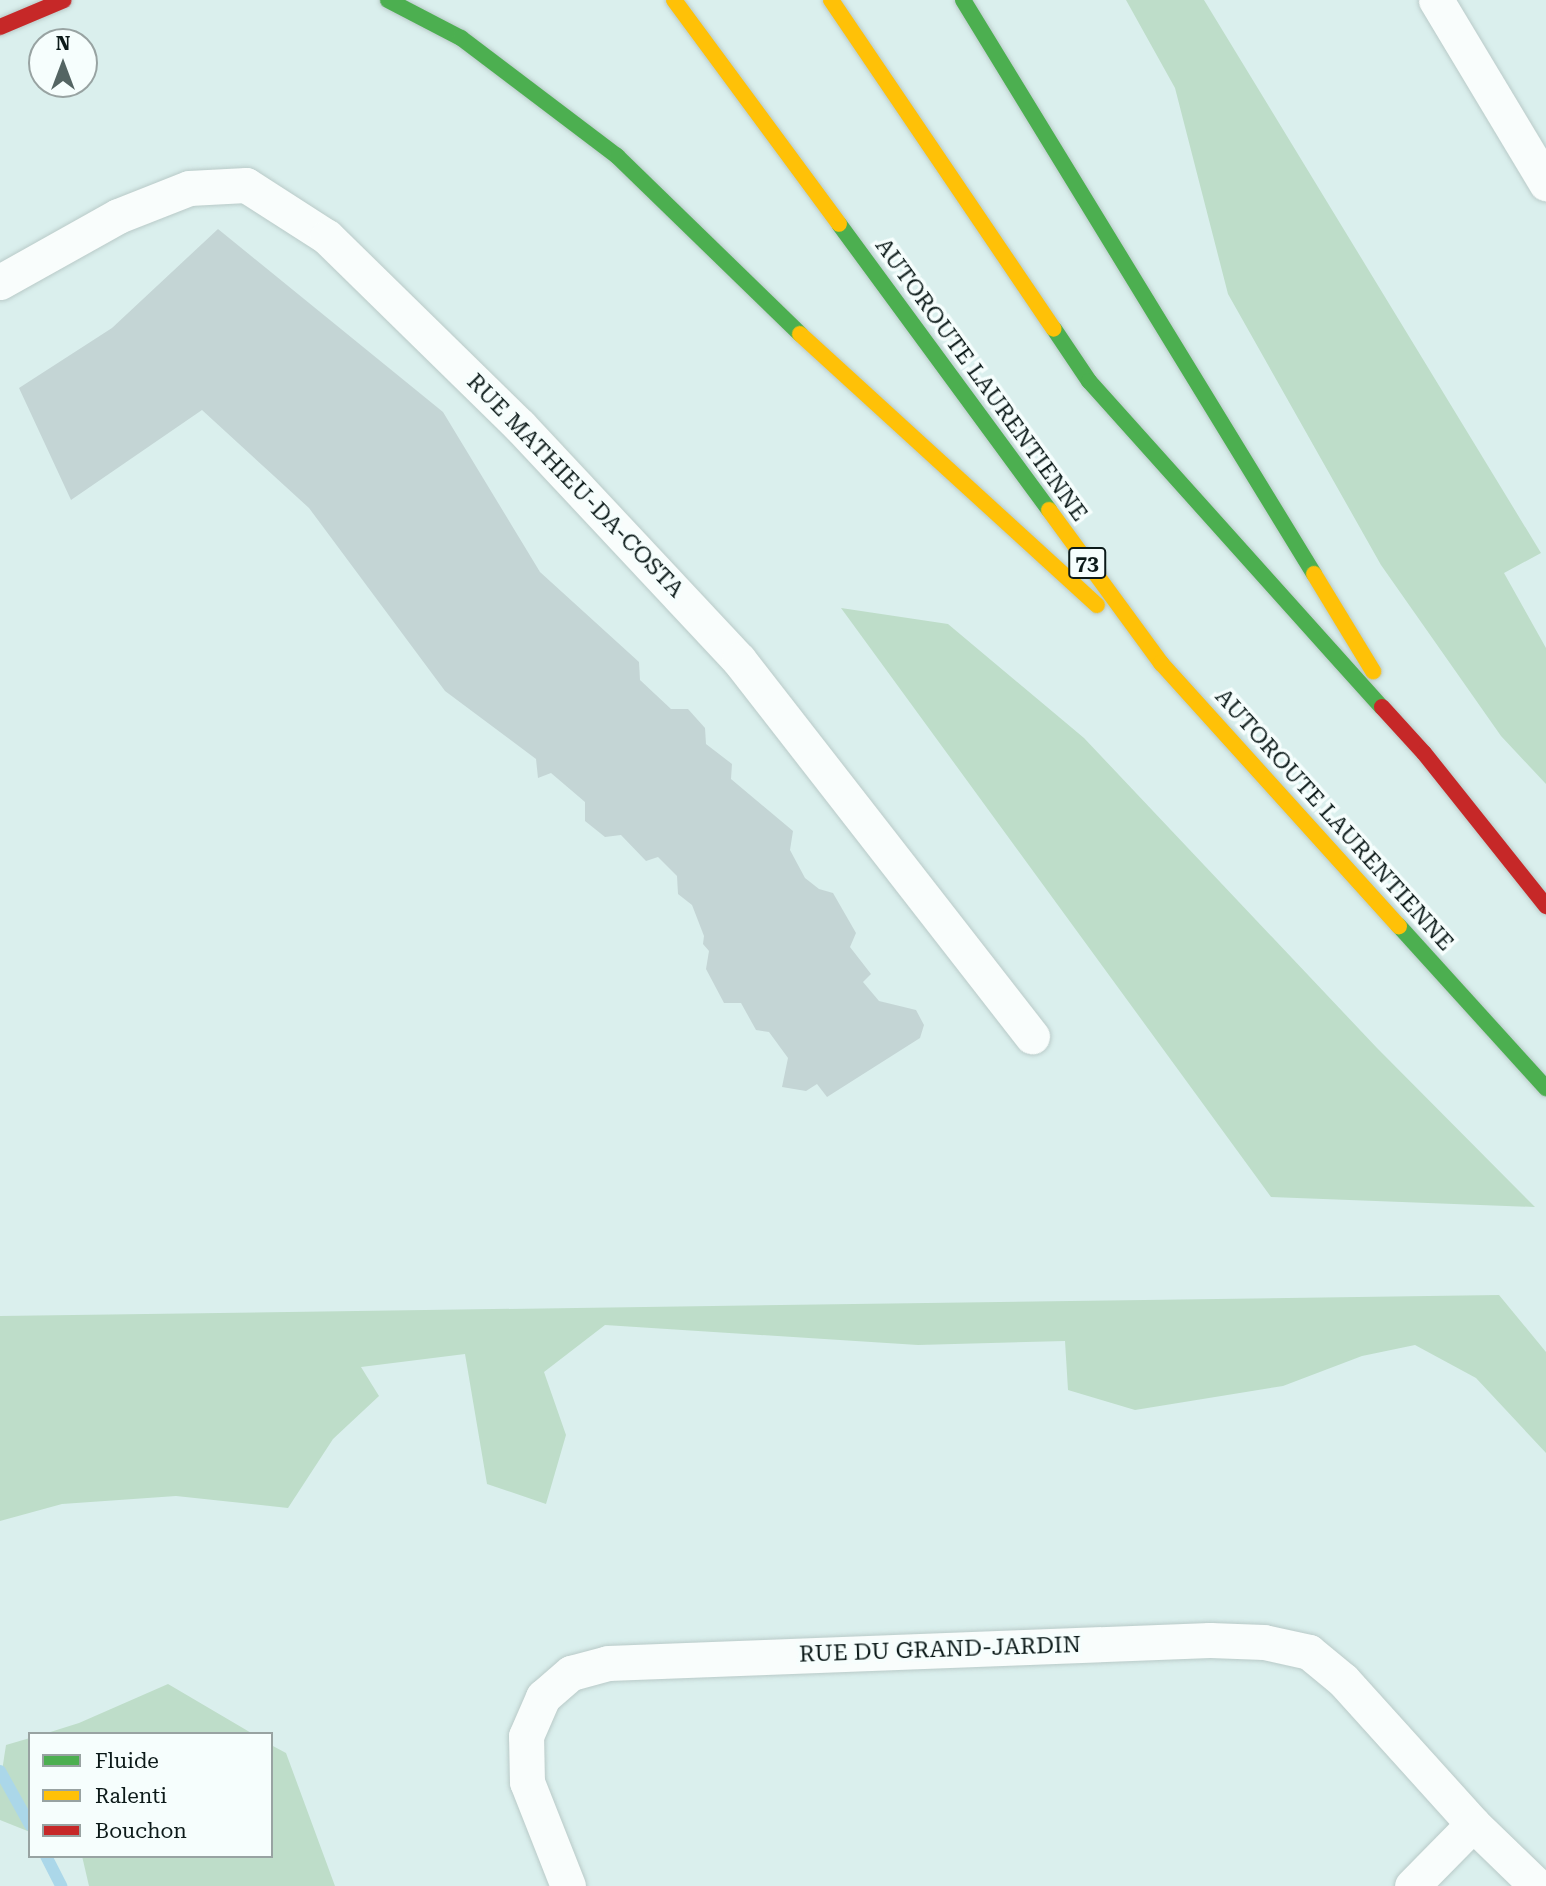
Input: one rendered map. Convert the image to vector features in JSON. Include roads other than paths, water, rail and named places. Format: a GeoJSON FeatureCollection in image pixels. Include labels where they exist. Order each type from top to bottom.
{"type":"FeatureCollection","features":[{"type":"Feature","properties":{"kind":"highway"},"geometry":{"type":"LineString","coordinates":[[0,27],[64,0]]}},
{"type":"Feature","properties":{"kind":"highway"},"geometry":{"type":"LineString","coordinates":[[387,0],[461,38],[617,156],[768,305],[1161,663]]}},
{"type":"Feature","properties":{"kind":"highway","name":"AUTOROUTE LAURENTIENNE"},"geometry":{"type":"LineString","coordinates":[[674,0],[1161,663],[1546,1088]]}},
{"type":"Feature","properties":{"kind":"highway"},"geometry":{"type":"LineString","coordinates":[[831,0],[1088,381],[1424,753],[1546,906]]}},
{"type":"Feature","properties":{"kind":"highway"},"geometry":{"type":"LineString","coordinates":[[963,0],[1424,753]]}},
{"type":"Feature","properties":{"kind":"street"},"geometry":{"type":"LineString","coordinates":[[1452,9],[1546,183]]}},
{"type":"Feature","properties":{"kind":"street","name":"RUE MATHIEU-DA-COSTA"},"geometry":{"type":"LineString","coordinates":[[0,282],[118,216],[190,188],[246,185],[327,237],[520,426],[739,660],[1032,1036]]}},
{"type":"Feature","properties":{"kind":"street","name":"RUE DU GRAND-JARDIN"},"geometry":{"type":"LineString","coordinates":[[568,1886],[527,1782],[526,1736],[543,1697],[571,1673],[608,1662],[1210,1640],[1264,1642],[1309,1652],[1343,1680],[1473,1824],[1537,1886]]}},
{"type":"Feature","properties":{"kind":"street"},"geometry":{"type":"LineString","coordinates":[[1412,1886],[1473,1824]]}},
{"type":"Feature","properties":{"kind":"waterway"},"geometry":{"type":"LineString","coordinates":[[0,1771],[28,1821]]}},
{"type":"Feature","properties":{"kind":"waterway"},"geometry":{"type":"LineString","coordinates":[[47,1858],[61,1886]]}}]}
